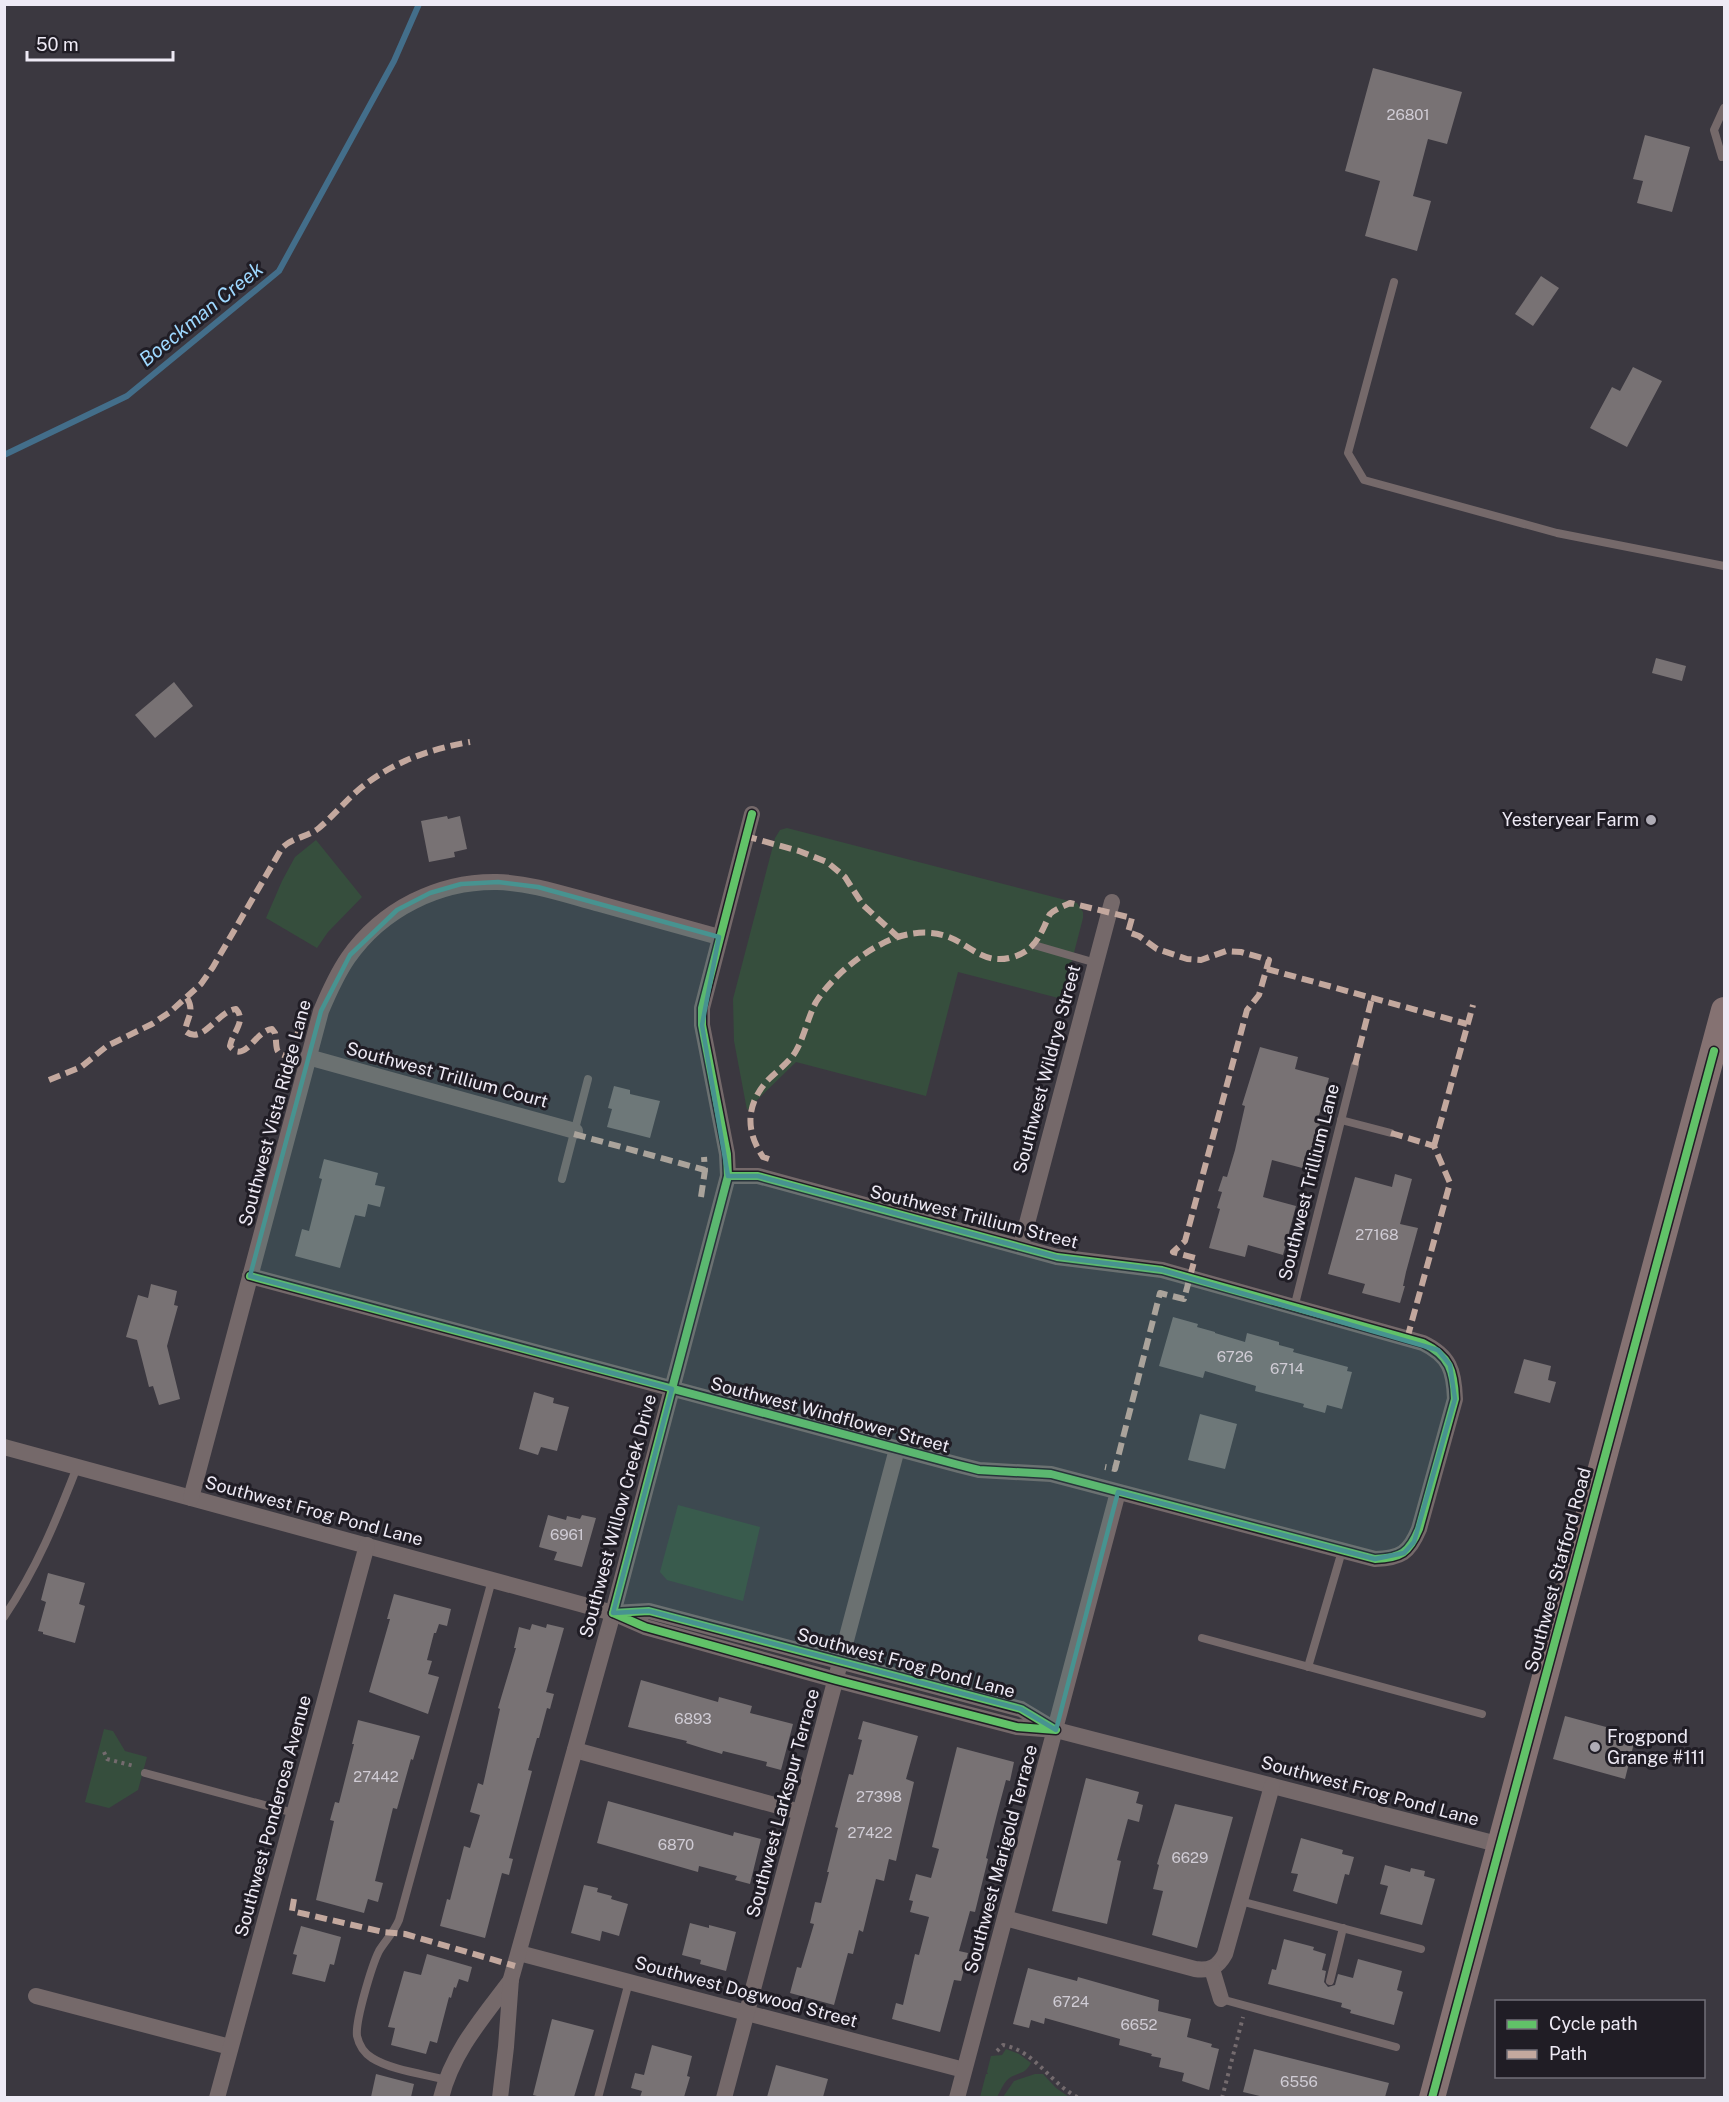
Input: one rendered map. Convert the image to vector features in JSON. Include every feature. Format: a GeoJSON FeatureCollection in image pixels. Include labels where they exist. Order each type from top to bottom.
{"type":"FeatureCollection","features":[{"type":"Feature","properties":{"kind":"main road","name":"Southwest Stafford Road"},"geometry":{"type":"LineString","coordinates":[[1432,2097],[1501,1845],[1607,1440],[1719,1053],[1725,1010]]}},
{"type":"Feature","properties":{"kind":"street","name":"Southwest Willow Creek Drive"},"geometry":{"type":"LineString","coordinates":[[500,2097],[512,1979],[728,1176],[727,1154],[702,1025],[703,1000],[752,814]]}},
{"type":"Feature","properties":{"kind":"street","name":"Southwest Vista Ridge Lane"},"geometry":{"type":"LineString","coordinates":[[191,1498],[321,1011],[333,982],[350,955],[372,930],[397,910],[430,893],[461,884],[498,882],[538,887],[719,937]]}},
{"type":"Feature","properties":{"kind":"street","name":"Southwest Wildrye Street"},"geometry":{"type":"LineString","coordinates":[[1021,1246],[1112,902]]}},
{"type":"Feature","properties":{"kind":"street","name":"Southwest Trillium Court"},"geometry":{"type":"LineString","coordinates":[[308,1057],[575,1131]]}},
{"type":"Feature","properties":{"kind":"street","name":"Southwest Trillium Street"},"geometry":{"type":"LineString","coordinates":[[728,1176],[758,1176],[1057,1257],[1161,1270],[1422,1343],[1438,1350],[1450,1365],[1455,1382],[1455,1400],[1419,1528],[1414,1542],[1404,1553]]}},
{"type":"Feature","properties":{"kind":"street","name":"Southwest Windflower Street"},"geometry":{"type":"LineString","coordinates":[[250,1276],[979,1470],[1051,1474],[1375,1560],[1390,1559],[1404,1553]]}},
{"type":"Feature","properties":{"kind":"street","name":"Southwest Frog Pond Lane"},"geometry":{"type":"LineString","coordinates":[[4,1447],[612,1613],[645,1628],[836,1680],[1017,1727],[1056,1730],[1501,1845]]}},
{"type":"Feature","properties":{"kind":"street","name":"Southwest Larkspur Terrace"},"geometry":{"type":"LineString","coordinates":[[724,2097],[897,1449]]}},
{"type":"Feature","properties":{"kind":"street","name":"Southwest Marigold Terrace"},"geometry":{"type":"LineString","coordinates":[[957,2097],[1118,1492]]}},
{"type":"Feature","properties":{"kind":"street","name":"Southwest Ponderosa Avenue"},"geometry":{"type":"LineString","coordinates":[[217,2097],[367,1545]]}},
{"type":"Feature","properties":{"kind":"street","name":"Southwest Frog Pond Lane"},"geometry":{"type":"LineString","coordinates":[[612,1613],[650,1611],[1021,1708],[1056,1730]]}},
{"type":"Feature","properties":{"kind":"street"},"geometry":{"type":"LineString","coordinates":[[575,1750],[800,1812]]}},
{"type":"Feature","properties":{"kind":"street"},"geometry":{"type":"LineString","coordinates":[[1005,1918],[1195,1969],[1204,1971],[1212,1969],[1220,1964],[1225,1954],[1272,1786]]}},
{"type":"Feature","properties":{"kind":"street","name":"Southwest Dogwood Street"},"geometry":{"type":"LineString","coordinates":[[519,1953],[964,2070]]}},
{"type":"Feature","properties":{"kind":"street"},"geometry":{"type":"LineString","coordinates":[[1212,1969],[1221,1999]]}},
{"type":"Feature","properties":{"kind":"street","name":"Southwest Willow Creek Drive"},"geometry":{"type":"LineString","coordinates":[[441,2097],[464,2044],[512,1979]]}},
{"type":"Feature","properties":{"kind":"street"},"geometry":{"type":"LineString","coordinates":[[36,1996],[230,2047]]}},
{"type":"Feature","properties":{"kind":"lane"},"geometry":{"type":"LineString","coordinates":[[1722,157],[1714,130],[1725,108]]}},
{"type":"Feature","properties":{"kind":"lane"},"geometry":{"type":"LineString","coordinates":[[1394,282],[1348,453],[1364,480],[1557,533],[1725,566]]}},
{"type":"Feature","properties":{"kind":"lane"},"geometry":{"type":"LineString","coordinates":[[1034,945],[1096,963]]}},
{"type":"Feature","properties":{"kind":"lane","name":"Southwest Trillium Lane"},"geometry":{"type":"LineString","coordinates":[[1294,1308],[1355,1065]]}},
{"type":"Feature","properties":{"kind":"lane"},"geometry":{"type":"LineString","coordinates":[[562,1179],[588,1079]]}},
{"type":"Feature","properties":{"kind":"lane"},"geometry":{"type":"LineString","coordinates":[[1341,1120],[1391,1134]]}},
{"type":"Feature","properties":{"kind":"lane"},"geometry":{"type":"LineString","coordinates":[[4,1617],[52,1533],[77,1467]]}},
{"type":"Feature","properties":{"kind":"lane"},"geometry":{"type":"LineString","coordinates":[[1308,1667],[1342,1551]]}},
{"type":"Feature","properties":{"kind":"lane"},"geometry":{"type":"LineString","coordinates":[[447,2080],[385,2064],[370,2057],[360,2047],[357,2034],[358,2021],[379,1952],[393,1933],[399,1920],[492,1580]]}},
{"type":"Feature","properties":{"kind":"lane"},"geometry":{"type":"LineString","coordinates":[[1202,1638],[1482,1714]]}},
{"type":"Feature","properties":{"kind":"lane"},"geometry":{"type":"LineString","coordinates":[[146,1773],[294,1813]]}},
{"type":"Feature","properties":{"kind":"lane"},"geometry":{"type":"LineString","coordinates":[[1240,1901],[1421,1949]]}},
{"type":"Feature","properties":{"kind":"lane"},"geometry":{"type":"LineString","coordinates":[[1330,1981],[1343,1928]]}},
{"type":"Feature","properties":{"kind":"lane"},"geometry":{"type":"LineString","coordinates":[[598,2097],[629,1982]]}},
{"type":"Feature","properties":{"kind":"lane"},"geometry":{"type":"LineString","coordinates":[[1221,1999],[1396,2047]]}},
{"type":"Feature","properties":{"kind":"path"},"geometry":{"type":"LineString","coordinates":[[104,1752],[107,1759],[135,1767]]}},
{"type":"Feature","properties":{"kind":"path"},"geometry":{"type":"LineString","coordinates":[[1222,2097],[1246,2006]]}},
{"type":"Feature","properties":{"kind":"path"},"geometry":{"type":"LineString","coordinates":[[997,2051],[1003,2046],[1014,2047],[1026,2054],[1067,2092],[1078,2097]]}},
{"type":"Feature","properties":{"kind":"highlighted area"},"geometry":{"type":"Polygon","coordinates":[[[498,882],[538,887],[719,937],[702,1025],[728,1176],[758,1176],[1057,1257],[1162,1270],[1438,1350],[1450,1365],[1455,1399],[1414,1542],[1404,1553],[1375,1559],[1118,1492],[1056,1730],[1021,1709],[649,1611],[613,1613],[672,1389],[250,1276],[321,1011],[350,955],[397,910],[430,893],[461,884],[498,882]]]}},
{"type":"Feature","properties":{"kind":"green space"},"geometry":{"type":"Polygon","coordinates":[[[787,828],[1077,903],[1083,912],[1083,918],[1062,999],[958,972],[926,1096],[796,1062],[747,1110],[734,1041],[733,999],[775,838],[780,830],[787,828]]]}},
{"type":"Feature","properties":{"kind":"green space"},"geometry":{"type":"Polygon","coordinates":[[[316,840],[362,897],[328,932],[317,948],[266,918],[295,857],[316,840]]]}},
{"type":"Feature","properties":{"kind":"green space"},"geometry":{"type":"Polygon","coordinates":[[[678,1505],[760,1527],[743,1601],[667,1580],[660,1572],[678,1505]]]}},
{"type":"Feature","properties":{"kind":"green space"},"geometry":{"type":"Polygon","coordinates":[[[104,1729],[113,1731],[125,1751],[147,1757],[138,1790],[109,1808],[85,1802],[104,1729]]]}},
{"type":"Feature","properties":{"kind":"green space"},"geometry":{"type":"Polygon","coordinates":[[[1006,2049],[1019,2054],[1031,2063],[1029,2067],[1006,2081],[997,2097],[980,2097],[991,2056],[1002,2055],[1006,2049]]]}},
{"type":"Feature","properties":{"kind":"green space"},"geometry":{"type":"Polygon","coordinates":[[[1035,2074],[1043,2074],[1056,2088],[1069,2097],[1003,2097],[1014,2081],[1035,2074]]]}},
{"type":"Feature","properties":{"kind":"building"},"geometry":{"type":"Polygon","coordinates":[[[1373,68],[1462,92],[1447,144],[1428,139],[1413,196],[1431,201],[1417,251],[1365,236],[1380,181],[1345,171],[1373,68]]]}},
{"type":"Feature","properties":{"kind":"building"},"geometry":{"type":"Polygon","coordinates":[[[1645,135],[1690,147],[1672,212],[1637,203],[1643,181],[1633,179],[1645,135]]]}},
{"type":"Feature","properties":{"kind":"building"},"geometry":{"type":"Polygon","coordinates":[[[1541,276],[1559,288],[1533,326],[1515,314],[1541,276]]]}},
{"type":"Feature","properties":{"kind":"building"},"geometry":{"type":"Polygon","coordinates":[[[1633,367],[1662,381],[1627,447],[1590,428],[1612,387],[1620,391],[1633,367]]]}},
{"type":"Feature","properties":{"kind":"building"},"geometry":{"type":"Polygon","coordinates":[[[1656,658],[1686,666],[1682,681],[1652,673],[1656,658]]]}},
{"type":"Feature","properties":{"kind":"building"},"geometry":{"type":"Polygon","coordinates":[[[174,682],[193,706],[155,738],[135,715],[174,682]]]}},
{"type":"Feature","properties":{"kind":"building"},"geometry":{"type":"Polygon","coordinates":[[[447,816],[448,819],[460,816],[467,849],[454,852],[455,857],[429,862],[421,821],[447,816]]]}},
{"type":"Feature","properties":{"kind":"building"},"geometry":{"type":"Polygon","coordinates":[[[1260,1047],[1298,1057],[1295,1069],[1329,1078],[1318,1119],[1321,1120],[1306,1169],[1272,1160],[1263,1197],[1296,1206],[1283,1255],[1248,1245],[1245,1257],[1209,1248],[1220,1209],[1217,1208],[1222,1192],[1218,1191],[1223,1176],[1227,1177],[1235,1150],[1245,1106],[1242,1105],[1260,1047]]]}},
{"type":"Feature","properties":{"kind":"building"},"geometry":{"type":"Polygon","coordinates":[[[614,1086],[630,1090],[630,1094],[660,1101],[650,1138],[607,1127],[612,1109],[608,1108],[614,1086]]]}},
{"type":"Feature","properties":{"kind":"building"},"geometry":{"type":"Polygon","coordinates":[[[324,1159],[378,1173],[375,1185],[385,1187],[380,1207],[368,1204],[365,1217],[355,1215],[340,1268],[295,1256],[302,1229],[309,1231],[322,1179],[319,1178],[324,1159]]]}},
{"type":"Feature","properties":{"kind":"building"},"geometry":{"type":"Polygon","coordinates":[[[1395,1174],[1412,1179],[1400,1224],[1418,1228],[1400,1303],[1362,1293],[1365,1284],[1328,1274],[1355,1177],[1392,1187],[1395,1174]]]}},
{"type":"Feature","properties":{"kind":"building"},"geometry":{"type":"Polygon","coordinates":[[[151,1284],[177,1291],[174,1305],[178,1306],[167,1346],[180,1399],[159,1405],[153,1386],[149,1387],[137,1340],[126,1337],[138,1295],[148,1298],[151,1284]]]}},
{"type":"Feature","properties":{"kind":"building"},"geometry":{"type":"Polygon","coordinates":[[[1173,1317],[1245,1342],[1247,1333],[1279,1342],[1279,1345],[1294,1349],[1293,1352],[1348,1367],[1347,1371],[1352,1372],[1342,1409],[1327,1405],[1325,1413],[1303,1407],[1304,1404],[1255,1391],[1256,1386],[1205,1371],[1203,1378],[1159,1366],[1173,1317]]]}},
{"type":"Feature","properties":{"kind":"building"},"geometry":{"type":"Polygon","coordinates":[[[1524,1359],[1551,1366],[1548,1380],[1556,1382],[1550,1403],[1514,1393],[1524,1359]]]}},
{"type":"Feature","properties":{"kind":"building"},"geometry":{"type":"Polygon","coordinates":[[[534,1392],[554,1398],[553,1403],[569,1407],[557,1451],[541,1447],[538,1455],[519,1449],[534,1392]]]}},
{"type":"Feature","properties":{"kind":"building"},"geometry":{"type":"Polygon","coordinates":[[[1200,1414],[1237,1424],[1225,1469],[1188,1460],[1200,1414]]]}},
{"type":"Feature","properties":{"kind":"building"},"geometry":{"type":"Polygon","coordinates":[[[548,1515],[566,1520],[567,1516],[580,1519],[582,1515],[596,1518],[582,1567],[554,1560],[557,1552],[539,1547],[548,1515]]]}},
{"type":"Feature","properties":{"kind":"building"},"geometry":{"type":"Polygon","coordinates":[[[48,1573],[85,1583],[79,1604],[85,1606],[75,1643],[38,1631],[46,1602],[41,1600],[48,1573]]]}},
{"type":"Feature","properties":{"kind":"building"},"geometry":{"type":"Polygon","coordinates":[[[394,1594],[451,1609],[447,1626],[439,1624],[434,1633],[427,1660],[432,1661],[428,1674],[439,1677],[428,1714],[369,1692],[390,1619],[387,1619],[394,1594]]]}},
{"type":"Feature","properties":{"kind":"building"},"geometry":{"type":"Polygon","coordinates":[[[532,1624],[546,1628],[547,1624],[564,1628],[546,1692],[554,1694],[550,1709],[547,1708],[528,1770],[532,1771],[509,1858],[513,1859],[509,1875],[502,1873],[485,1938],[440,1926],[447,1899],[450,1900],[464,1846],[470,1848],[480,1815],[470,1812],[478,1783],[483,1785],[500,1709],[498,1708],[516,1648],[514,1648],[519,1627],[530,1630],[532,1624]]]}},
{"type":"Feature","properties":{"kind":"building"},"geometry":{"type":"Polygon","coordinates":[[[641,1680],[718,1702],[719,1697],[752,1706],[750,1713],[793,1724],[781,1770],[766,1766],[767,1762],[723,1751],[722,1754],[686,1743],[687,1741],[628,1727],[641,1680]]]}},
{"type":"Feature","properties":{"kind":"building","name":"Frogpond Grange #111"},"geometry":{"type":"Polygon","coordinates":[[[1565,1716],[1636,1735],[1625,1779],[1553,1759],[1565,1716]]]}},
{"type":"Feature","properties":{"kind":"building"},"geometry":{"type":"Polygon","coordinates":[[[358,1720],[420,1736],[397,1809],[393,1808],[375,1881],[383,1883],[378,1902],[368,1899],[364,1913],[316,1900],[334,1821],[330,1820],[335,1802],[339,1803],[358,1720]]]}},
{"type":"Feature","properties":{"kind":"building"},"geometry":{"type":"Polygon","coordinates":[[[863,1721],[918,1736],[906,1779],[914,1782],[896,1861],[889,1859],[884,1881],[876,1879],[863,1932],[859,1930],[853,1954],[848,1953],[834,2005],[790,1993],[797,1967],[801,1968],[814,1924],[810,1923],[815,1902],[821,1903],[838,1828],[835,1827],[849,1774],[853,1775],[862,1740],[858,1739],[863,1721]]]}},
{"type":"Feature","properties":{"kind":"building"},"geometry":{"type":"Polygon","coordinates":[[[957,1747],[1014,1762],[1010,1781],[1006,1780],[997,1814],[975,1912],[970,1911],[959,1951],[968,1953],[961,1981],[954,1980],[940,2032],[892,2019],[896,2003],[903,2005],[915,1954],[919,1955],[929,1917],[910,1912],[913,1901],[909,1900],[916,1874],[931,1878],[939,1849],[932,1847],[957,1747]]]}},
{"type":"Feature","properties":{"kind":"building"},"geometry":{"type":"Polygon","coordinates":[[[1086,1778],[1139,1792],[1136,1803],[1143,1805],[1139,1822],[1128,1819],[1117,1860],[1121,1861],[1107,1924],[1052,1911],[1086,1778]]]}},
{"type":"Feature","properties":{"kind":"building"},"geometry":{"type":"Polygon","coordinates":[[[608,1801],[733,1836],[734,1832],[761,1839],[750,1884],[735,1880],[737,1876],[699,1866],[698,1872],[597,1843],[608,1801]]]}},
{"type":"Feature","properties":{"kind":"building"},"geometry":{"type":"Polygon","coordinates":[[[1175,1804],[1233,1817],[1197,1948],[1152,1935],[1163,1891],[1153,1889],[1159,1865],[1157,1864],[1175,1804]]]}},
{"type":"Feature","properties":{"kind":"building"},"geometry":{"type":"Polygon","coordinates":[[[1301,1838],[1343,1850],[1342,1854],[1354,1857],[1349,1875],[1345,1874],[1337,1904],[1293,1891],[1298,1874],[1291,1873],[1301,1838]]]}},
{"type":"Feature","properties":{"kind":"building"},"geometry":{"type":"Polygon","coordinates":[[[1385,1865],[1410,1872],[1411,1868],[1425,1871],[1424,1876],[1435,1879],[1422,1925],[1380,1914],[1388,1886],[1380,1884],[1385,1865]]]}},
{"type":"Feature","properties":{"kind":"building"},"geometry":{"type":"Polygon","coordinates":[[[584,1885],[598,1888],[597,1892],[628,1904],[619,1936],[602,1931],[600,1941],[571,1933],[584,1885]]]}},
{"type":"Feature","properties":{"kind":"building"},"geometry":{"type":"Polygon","coordinates":[[[690,1923],[736,1932],[726,1971],[700,1964],[701,1960],[682,1955],[690,1923]]]}},
{"type":"Feature","properties":{"kind":"building"},"geometry":{"type":"Polygon","coordinates":[[[301,1926],[341,1937],[334,1965],[330,1964],[325,1982],[292,1974],[297,1955],[293,1954],[301,1926]]]}},
{"type":"Feature","properties":{"kind":"building"},"geometry":{"type":"Polygon","coordinates":[[[1284,1939],[1314,1947],[1313,1950],[1326,1954],[1322,1970],[1326,1971],[1324,1982],[1328,1987],[1335,1985],[1338,1974],[1353,1978],[1358,1959],[1402,1971],[1397,1990],[1403,1992],[1394,2025],[1350,2013],[1351,2010],[1341,2007],[1342,2003],[1268,1984],[1272,1969],[1276,1970],[1284,1939]]]}},
{"type":"Feature","properties":{"kind":"building"},"geometry":{"type":"Polygon","coordinates":[[[427,1954],[472,1967],[468,1982],[459,1979],[456,1988],[454,1987],[451,1998],[449,1997],[437,2043],[430,2041],[426,2054],[391,2045],[395,2028],[388,2027],[404,1971],[421,1975],[427,1954]]]}},
{"type":"Feature","properties":{"kind":"building"},"geometry":{"type":"Polygon","coordinates":[[[1028,1968],[1077,1981],[1078,1977],[1159,2000],[1158,2011],[1191,2019],[1187,2037],[1212,2044],[1211,2047],[1219,2049],[1209,2090],[1182,2081],[1184,2073],[1159,2067],[1161,2058],[1119,2045],[1120,2039],[1045,2018],[1044,2024],[1031,2020],[1029,2028],[1013,2024],[1028,1968]]]}},
{"type":"Feature","properties":{"kind":"building"},"geometry":{"type":"Polygon","coordinates":[[[552,2019],[594,2030],[574,2097],[533,2095],[552,2019]]]}},
{"type":"Feature","properties":{"kind":"building"},"geometry":{"type":"Polygon","coordinates":[[[652,2045],[692,2056],[687,2076],[690,2077],[684,2097],[640,2097],[642,2091],[631,2088],[635,2073],[644,2075],[652,2045]]]}},
{"type":"Feature","properties":{"kind":"building"},"geometry":{"type":"Polygon","coordinates":[[[1254,2049],[1389,2083],[1385,2097],[1264,2097],[1243,2092],[1254,2049]]]}},
{"type":"Feature","properties":{"kind":"building"},"geometry":{"type":"Polygon","coordinates":[[[776,2065],[828,2079],[823,2097],[767,2097],[776,2065]]]}},
{"type":"Feature","properties":{"kind":"building"},"geometry":{"type":"Polygon","coordinates":[[[376,2074],[414,2084],[411,2097],[371,2097],[376,2074]]]}},
{"type":"Feature","properties":{"kind":"waterway","name":"Boeckman Creek"},"geometry":{"type":"LineString","coordinates":[[4,455],[127,396],[279,271],[394,61],[419,4]]}},
{"type":"Feature","properties":{"kind":"marked path"},"geometry":{"type":"LineString","coordinates":[[49,1080],[81,1067],[107,1046],[152,1024],[170,1012],[201,984],[286,844],[319,828],[356,792],[381,773],[409,759],[470,742]]}},
{"type":"Feature","properties":{"kind":"marked path"},"geometry":{"type":"LineString","coordinates":[[745,836],[799,851],[827,862],[845,877],[863,905],[898,937]]}},
{"type":"Feature","properties":{"kind":"marked path"},"geometry":{"type":"LineString","coordinates":[[769,1159],[763,1157],[753,1136],[751,1116],[756,1097],[769,1079],[794,1053],[813,1008],[823,992],[853,962],[889,940],[912,934],[935,933],[993,959],[1013,957],[1024,952],[1036,942],[1050,914],[1070,903],[1132,918],[1128,932],[1139,936],[1157,949],[1187,959],[1201,960],[1226,951],[1241,952],[1269,960],[1259,995],[1247,1010],[1185,1241],[1173,1252],[1195,1258],[1184,1299],[1160,1293],[1115,1469],[1105,1467]]}},
{"type":"Feature","properties":{"kind":"marked path"},"geometry":{"type":"LineString","coordinates":[[1267,969],[1467,1024]]}},
{"type":"Feature","properties":{"kind":"marked path"},"geometry":{"type":"LineString","coordinates":[[187,998],[190,1011],[185,1031],[192,1034],[204,1031],[223,1015],[236,1009],[240,1018],[230,1046],[235,1051],[240,1052],[266,1031],[272,1029],[275,1033],[277,1050],[281,1054],[292,1057],[285,1084]]}},
{"type":"Feature","properties":{"kind":"marked path"},"geometry":{"type":"LineString","coordinates":[[1355,1065],[1372,998]]}},
{"type":"Feature","properties":{"kind":"marked path"},"geometry":{"type":"LineString","coordinates":[[1434,1146],[1473,1005]]}},
{"type":"Feature","properties":{"kind":"marked path"},"geometry":{"type":"LineString","coordinates":[[292,1057],[298,1032]]}},
{"type":"Feature","properties":{"kind":"marked path"},"geometry":{"type":"LineString","coordinates":[[1391,1133],[1434,1146],[1450,1183],[1407,1339]]}},
{"type":"Feature","properties":{"kind":"marked path"},"geometry":{"type":"LineString","coordinates":[[574,1134],[705,1170],[704,1157]]}},
{"type":"Feature","properties":{"kind":"marked path"},"geometry":{"type":"LineString","coordinates":[[701,1197],[705,1170]]}},
{"type":"Feature","properties":{"kind":"marked path"},"geometry":{"type":"LineString","coordinates":[[294,1899],[292,1911],[383,1932],[405,1934],[515,1966]]}},
{"type":"Feature","properties":{"kind":"cycle path"},"geometry":{"type":"LineString","coordinates":[[613,1613],[728,1176],[727,1154],[702,1025],[702,1008],[752,814]]}},
{"type":"Feature","properties":{"kind":"cycle path"},"geometry":{"type":"LineString","coordinates":[[1432,2098],[1714,1051]]}},
{"type":"Feature","properties":{"kind":"cycle path"},"geometry":{"type":"LineString","coordinates":[[250,1276],[979,1470],[1051,1474],[1375,1559],[1403,1553],[1412,1544],[1419,1529],[1455,1399],[1449,1365],[1439,1353],[1423,1343],[1162,1270],[1057,1257],[758,1176],[728,1176]]}},
{"type":"Feature","properties":{"kind":"cycle path"},"geometry":{"type":"LineString","coordinates":[[649,1611],[1021,1709],[1056,1730],[1017,1727],[836,1680],[645,1627],[613,1613],[649,1611]]}},
{"type":"Feature","properties":{"kind":"place","name":"Yesteryear Farm"},"geometry":{"type":"Point","coordinates":[1651,820]}},
{"type":"Feature","properties":{"kind":"place","name":"Frogpond Grange #111"},"geometry":{"type":"Point","coordinates":[1595,1747]}}]}
